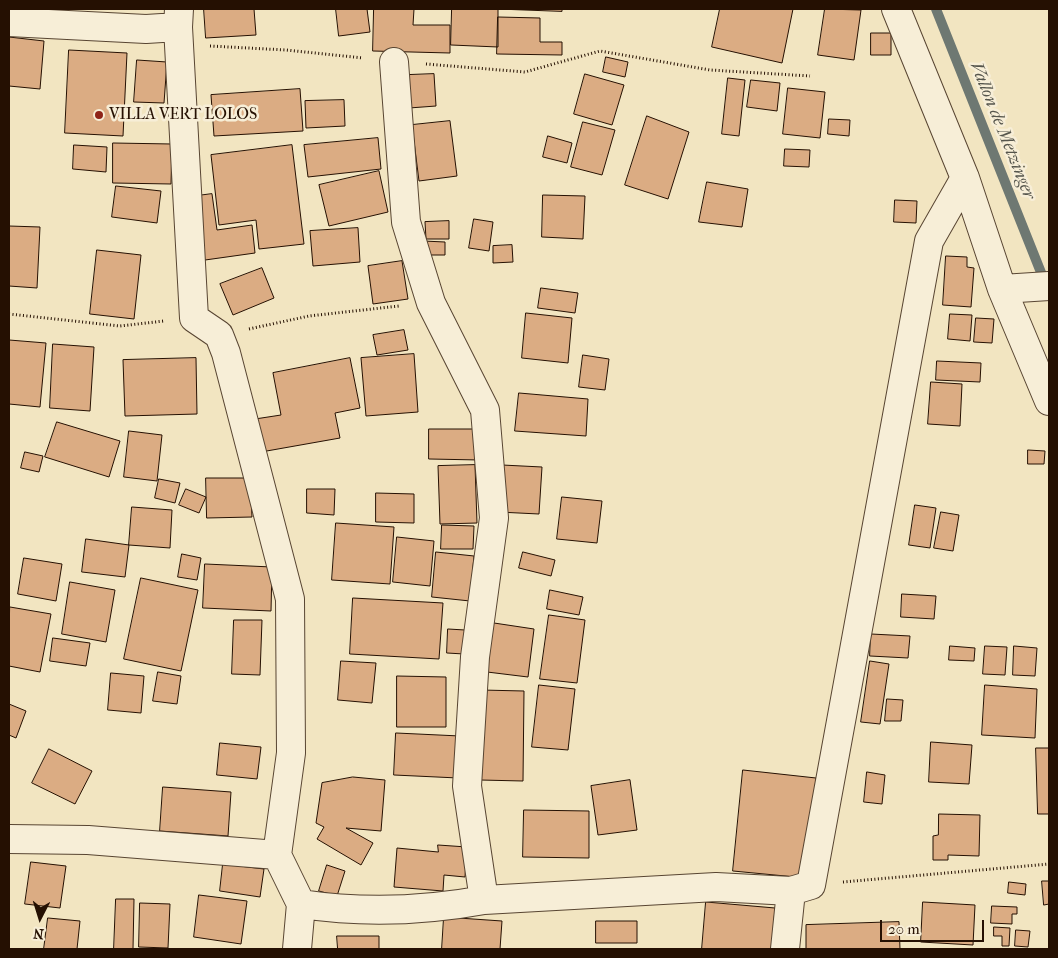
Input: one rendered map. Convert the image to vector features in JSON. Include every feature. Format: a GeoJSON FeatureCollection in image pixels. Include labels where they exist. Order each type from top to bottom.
{"type":"FeatureCollection","features":[{"type":"Feature","properties":{"kind":"street"},"geometry":{"type":"LineString","coordinates":[[896,9],[965,178],[1002,289],[1049,401]]}},
{"type":"Feature","properties":{"kind":"street"},"geometry":{"type":"LineString","coordinates":[[9,22],[146,29],[179,27],[194,318],[219,335],[290,599],[291,753],[277,855],[301,904],[297,949]]}},
{"type":"Feature","properties":{"kind":"street"},"geometry":{"type":"LineString","coordinates":[[394,62],[406,222],[430,303],[484,410],[494,518],[475,657],[467,786],[484,900]]}},
{"type":"Feature","properties":{"kind":"street"},"geometry":{"type":"LineString","coordinates":[[785,949],[801,888],[929,241],[965,178]]}},
{"type":"Feature","properties":{"kind":"street"},"geometry":{"type":"LineString","coordinates":[[1002,289],[1049,286]]}},
{"type":"Feature","properties":{"kind":"street"},"geometry":{"type":"LineString","coordinates":[[9,839],[88,840],[277,855]]}},
{"type":"Feature","properties":{"kind":"street"},"geometry":{"type":"LineString","coordinates":[[301,904],[345,910],[447,907],[484,900],[716,886],[801,888]]}},
{"type":"Feature","properties":{"kind":"path"},"geometry":{"type":"LineString","coordinates":[[179,27],[286,50],[394,62],[525,72],[600,52],[710,70],[810,76]]}},
{"type":"Feature","properties":{"kind":"path"},"geometry":{"type":"LineString","coordinates":[[219,335],[309,316],[430,303]]}},
{"type":"Feature","properties":{"kind":"path"},"geometry":{"type":"LineString","coordinates":[[9,314],[120,326],[194,318]]}},
{"type":"Feature","properties":{"kind":"path"},"geometry":{"type":"LineString","coordinates":[[801,888],[1049,864]]}},
{"type":"Feature","properties":{"kind":"building"},"geometry":{"type":"Polygon","coordinates":[[[204,9],[254,9],[256,35],[206,38],[204,9]]]}},
{"type":"Feature","properties":{"kind":"building"},"geometry":{"type":"Polygon","coordinates":[[[336,9],[367,9],[370,32],[339,36],[336,9]]]}},
{"type":"Feature","properties":{"kind":"building"},"geometry":{"type":"Polygon","coordinates":[[[374,9],[414,9],[413,25],[450,25],[450,53],[373,51],[374,9]]]}},
{"type":"Feature","properties":{"kind":"building"},"geometry":{"type":"Polygon","coordinates":[[[452,9],[498,9],[498,47],[451,45],[452,9]]]}},
{"type":"Feature","properties":{"kind":"building"},"geometry":{"type":"Polygon","coordinates":[[[498,9],[562,9],[562,11],[498,9]]]}},
{"type":"Feature","properties":{"kind":"building"},"geometry":{"type":"Polygon","coordinates":[[[720,9],[793,9],[782,63],[712,47],[720,9]]]}},
{"type":"Feature","properties":{"kind":"building"},"geometry":{"type":"Polygon","coordinates":[[[825,9],[861,10],[854,60],[818,55],[825,9]]]}},
{"type":"Feature","properties":{"kind":"building"},"geometry":{"type":"Polygon","coordinates":[[[498,17],[540,18],[540,42],[562,42],[562,55],[497,54],[498,17]]]}},
{"type":"Feature","properties":{"kind":"building"},"geometry":{"type":"Polygon","coordinates":[[[871,33],[891,33],[891,55],[871,55],[871,33]]]}},
{"type":"Feature","properties":{"kind":"building"},"geometry":{"type":"Polygon","coordinates":[[[9,37],[44,41],[40,89],[9,86],[9,37]]]}},
{"type":"Feature","properties":{"kind":"building"},"geometry":{"type":"Polygon","coordinates":[[[69,50],[127,53],[123,136],[65,133],[69,50]]]}},
{"type":"Feature","properties":{"kind":"building"},"geometry":{"type":"Polygon","coordinates":[[[606,57],[628,62],[625,77],[603,72],[606,57]]]}},
{"type":"Feature","properties":{"kind":"building"},"geometry":{"type":"Polygon","coordinates":[[[137,60],[167,62],[164,103],[134,102],[137,60]]]}},
{"type":"Feature","properties":{"kind":"building"},"geometry":{"type":"Polygon","coordinates":[[[434,74],[436,106],[409,108],[408,75],[434,74]]]}},
{"type":"Feature","properties":{"kind":"building"},"geometry":{"type":"Polygon","coordinates":[[[585,74],[624,85],[612,125],[574,114],[585,74]]]}},
{"type":"Feature","properties":{"kind":"building"},"geometry":{"type":"Polygon","coordinates":[[[728,78],[745,80],[739,136],[722,134],[728,78]]]}},
{"type":"Feature","properties":{"kind":"building"},"geometry":{"type":"Polygon","coordinates":[[[751,80],[780,83],[777,111],[747,107],[751,80]]]}},
{"type":"Feature","properties":{"kind":"building"},"geometry":{"type":"Polygon","coordinates":[[[788,88],[825,92],[820,138],[783,134],[788,88]]]}},
{"type":"Feature","properties":{"kind":"building"},"geometry":{"type":"Polygon","coordinates":[[[300,89],[303,131],[214,136],[211,95],[300,89]]]}},
{"type":"Feature","properties":{"kind":"building"},"geometry":{"type":"Polygon","coordinates":[[[344,100],[345,126],[306,128],[305,101],[344,100]]]}},
{"type":"Feature","properties":{"kind":"building"},"geometry":{"type":"Polygon","coordinates":[[[647,116],[689,132],[668,199],[625,185],[647,116]]]}},
{"type":"Feature","properties":{"kind":"building"},"geometry":{"type":"Polygon","coordinates":[[[829,119],[850,120],[849,136],[828,134],[829,119]]]}},
{"type":"Feature","properties":{"kind":"building"},"geometry":{"type":"Polygon","coordinates":[[[450,121],[457,176],[419,181],[412,125],[450,121]]]}},
{"type":"Feature","properties":{"kind":"building"},"geometry":{"type":"Polygon","coordinates":[[[583,122],[615,130],[602,175],[571,167],[583,122]]]}},
{"type":"Feature","properties":{"kind":"building"},"geometry":{"type":"Polygon","coordinates":[[[548,136],[572,143],[567,163],[543,157],[548,136]]]}},
{"type":"Feature","properties":{"kind":"building"},"geometry":{"type":"Polygon","coordinates":[[[378,138],[381,169],[308,177],[304,145],[378,138]]]}},
{"type":"Feature","properties":{"kind":"building"},"geometry":{"type":"Polygon","coordinates":[[[113,143],[172,144],[171,184],[113,183],[113,143]]]}},
{"type":"Feature","properties":{"kind":"building"},"geometry":{"type":"Polygon","coordinates":[[[74,145],[107,147],[106,172],[73,169],[74,145]]]}},
{"type":"Feature","properties":{"kind":"building"},"geometry":{"type":"Polygon","coordinates":[[[292,145],[304,244],[259,249],[256,220],[219,225],[211,155],[292,145]]]}},
{"type":"Feature","properties":{"kind":"building"},"geometry":{"type":"Polygon","coordinates":[[[785,149],[810,150],[809,167],[784,166],[785,149]]]}},
{"type":"Feature","properties":{"kind":"building"},"geometry":{"type":"Polygon","coordinates":[[[379,171],[388,212],[329,226],[319,185],[379,171]]]}},
{"type":"Feature","properties":{"kind":"building"},"geometry":{"type":"Polygon","coordinates":[[[707,182],[748,189],[742,227],[699,222],[707,182]]]}},
{"type":"Feature","properties":{"kind":"building"},"geometry":{"type":"Polygon","coordinates":[[[116,186],[161,191],[157,223],[112,217],[116,186]]]}},
{"type":"Feature","properties":{"kind":"building"},"geometry":{"type":"Polygon","coordinates":[[[212,194],[217,230],[252,225],[255,253],[198,261],[189,197],[212,194]]]}},
{"type":"Feature","properties":{"kind":"building"},"geometry":{"type":"Polygon","coordinates":[[[543,195],[585,196],[583,239],[542,237],[543,195]]]}},
{"type":"Feature","properties":{"kind":"building"},"geometry":{"type":"Polygon","coordinates":[[[895,200],[917,201],[916,223],[894,222],[895,200]]]}},
{"type":"Feature","properties":{"kind":"building"},"geometry":{"type":"Polygon","coordinates":[[[474,219],[493,222],[489,251],[469,248],[474,219]]]}},
{"type":"Feature","properties":{"kind":"building"},"geometry":{"type":"Polygon","coordinates":[[[449,221],[449,239],[426,239],[425,222],[449,221]]]}},
{"type":"Feature","properties":{"kind":"building"},"geometry":{"type":"Polygon","coordinates":[[[9,226],[40,227],[37,288],[9,286],[9,226]]]}},
{"type":"Feature","properties":{"kind":"building"},"geometry":{"type":"Polygon","coordinates":[[[358,228],[360,262],[313,266],[310,231],[358,228]]]}},
{"type":"Feature","properties":{"kind":"building"},"geometry":{"type":"Polygon","coordinates":[[[423,241],[445,242],[445,255],[423,255],[423,241]]]}},
{"type":"Feature","properties":{"kind":"building"},"geometry":{"type":"Polygon","coordinates":[[[512,245],[513,262],[493,263],[493,246],[512,245]]]}},
{"type":"Feature","properties":{"kind":"building"},"geometry":{"type":"Polygon","coordinates":[[[97,250],[141,255],[134,319],[90,314],[97,250]]]}},
{"type":"Feature","properties":{"kind":"building"},"geometry":{"type":"Polygon","coordinates":[[[946,256],[967,257],[967,267],[974,268],[971,307],[943,305],[946,256]]]}},
{"type":"Feature","properties":{"kind":"building"},"geometry":{"type":"Polygon","coordinates":[[[402,261],[408,299],[373,304],[368,266],[402,261]]]}},
{"type":"Feature","properties":{"kind":"building"},"geometry":{"type":"Polygon","coordinates":[[[262,268],[274,298],[233,315],[220,284],[262,268]]]}},
{"type":"Feature","properties":{"kind":"building"},"geometry":{"type":"Polygon","coordinates":[[[541,288],[578,293],[575,313],[538,308],[541,288]]]}},
{"type":"Feature","properties":{"kind":"building"},"geometry":{"type":"Polygon","coordinates":[[[526,313],[572,318],[568,363],[522,358],[526,313]]]}},
{"type":"Feature","properties":{"kind":"building"},"geometry":{"type":"Polygon","coordinates":[[[950,314],[972,315],[970,341],[948,339],[950,314]]]}},
{"type":"Feature","properties":{"kind":"building"},"geometry":{"type":"Polygon","coordinates":[[[976,318],[994,319],[992,343],[974,342],[976,318]]]}},
{"type":"Feature","properties":{"kind":"building"},"geometry":{"type":"Polygon","coordinates":[[[404,330],[408,350],[377,355],[373,335],[404,330]]]}},
{"type":"Feature","properties":{"kind":"building"},"geometry":{"type":"Polygon","coordinates":[[[9,340],[46,343],[40,407],[9,404],[9,340]]]}},
{"type":"Feature","properties":{"kind":"building"},"geometry":{"type":"Polygon","coordinates":[[[53,344],[94,347],[90,411],[50,408],[53,344]]]}},
{"type":"Feature","properties":{"kind":"building"},"geometry":{"type":"Polygon","coordinates":[[[414,354],[418,412],[366,416],[361,358],[414,354]]]}},
{"type":"Feature","properties":{"kind":"building"},"geometry":{"type":"Polygon","coordinates":[[[583,355],[609,359],[605,390],[579,387],[583,355]]]}},
{"type":"Feature","properties":{"kind":"building"},"geometry":{"type":"Polygon","coordinates":[[[196,358],[197,414],[125,416],[123,360],[196,358]]]}},
{"type":"Feature","properties":{"kind":"building"},"geometry":{"type":"Polygon","coordinates":[[[350,358],[360,408],[335,413],[340,438],[261,452],[255,419],[281,415],[273,373],[350,358]]]}},
{"type":"Feature","properties":{"kind":"building"},"geometry":{"type":"Polygon","coordinates":[[[937,361],[981,363],[980,382],[936,380],[937,361]]]}},
{"type":"Feature","properties":{"kind":"building"},"geometry":{"type":"Polygon","coordinates":[[[931,382],[962,384],[960,426],[928,424],[931,382]]]}},
{"type":"Feature","properties":{"kind":"building"},"geometry":{"type":"Polygon","coordinates":[[[519,393],[588,399],[586,436],[515,431],[519,393]]]}},
{"type":"Feature","properties":{"kind":"building"},"geometry":{"type":"Polygon","coordinates":[[[57,422],[120,441],[109,477],[45,457],[57,422]]]}},
{"type":"Feature","properties":{"kind":"building"},"geometry":{"type":"Polygon","coordinates":[[[429,429],[480,429],[480,460],[429,459],[429,429]]]}},
{"type":"Feature","properties":{"kind":"building"},"geometry":{"type":"Polygon","coordinates":[[[129,431],[162,435],[157,481],[124,477],[129,431]]]}},
{"type":"Feature","properties":{"kind":"building"},"geometry":{"type":"Polygon","coordinates":[[[1028,450],[1045,451],[1044,464],[1028,464],[1028,450]]]}},
{"type":"Feature","properties":{"kind":"building"},"geometry":{"type":"Polygon","coordinates":[[[25,452],[43,456],[39,472],[21,468],[25,452]]]}},
{"type":"Feature","properties":{"kind":"building"},"geometry":{"type":"Polygon","coordinates":[[[475,465],[477,523],[440,524],[438,466],[475,465]]]}},
{"type":"Feature","properties":{"kind":"building"},"geometry":{"type":"Polygon","coordinates":[[[502,465],[542,467],[539,514],[498,512],[502,465]]]}},
{"type":"Feature","properties":{"kind":"building"},"geometry":{"type":"Polygon","coordinates":[[[206,478],[250,478],[252,517],[207,518],[206,478]]]}},
{"type":"Feature","properties":{"kind":"building"},"geometry":{"type":"Polygon","coordinates":[[[159,479],[180,483],[175,503],[155,498],[159,479]]]}},
{"type":"Feature","properties":{"kind":"building"},"geometry":{"type":"Polygon","coordinates":[[[186,489],[206,497],[199,513],[179,505],[186,489]]]}},
{"type":"Feature","properties":{"kind":"building"},"geometry":{"type":"Polygon","coordinates":[[[307,489],[335,489],[334,515],[307,513],[307,489]]]}},
{"type":"Feature","properties":{"kind":"building"},"geometry":{"type":"Polygon","coordinates":[[[376,493],[414,494],[414,523],[376,522],[376,493]]]}},
{"type":"Feature","properties":{"kind":"building"},"geometry":{"type":"Polygon","coordinates":[[[562,497],[602,501],[597,543],[557,539],[562,497]]]}},
{"type":"Feature","properties":{"kind":"building"},"geometry":{"type":"Polygon","coordinates":[[[915,505],[936,508],[930,548],[909,545],[915,505]]]}},
{"type":"Feature","properties":{"kind":"building"},"geometry":{"type":"Polygon","coordinates":[[[132,507],[172,510],[170,548],[129,545],[132,507]]]}},
{"type":"Feature","properties":{"kind":"building"},"geometry":{"type":"Polygon","coordinates":[[[941,512],[959,515],[953,551],[934,548],[941,512]]]}},
{"type":"Feature","properties":{"kind":"building"},"geometry":{"type":"Polygon","coordinates":[[[336,523],[394,527],[390,584],[332,580],[336,523]]]}},
{"type":"Feature","properties":{"kind":"building"},"geometry":{"type":"Polygon","coordinates":[[[442,525],[474,526],[473,549],[441,549],[442,525]]]}},
{"type":"Feature","properties":{"kind":"building"},"geometry":{"type":"Polygon","coordinates":[[[397,537],[434,541],[430,586],[393,582],[397,537]]]}},
{"type":"Feature","properties":{"kind":"building"},"geometry":{"type":"Polygon","coordinates":[[[86,539],[129,545],[125,577],[82,572],[86,539]]]}},
{"type":"Feature","properties":{"kind":"building"},"geometry":{"type":"Polygon","coordinates":[[[436,552],[474,556],[470,601],[432,597],[436,552]]]}},
{"type":"Feature","properties":{"kind":"building"},"geometry":{"type":"Polygon","coordinates":[[[523,552],[555,560],[551,576],[519,568],[523,552]]]}},
{"type":"Feature","properties":{"kind":"building"},"geometry":{"type":"Polygon","coordinates":[[[182,554],[201,558],[197,580],[178,577],[182,554]]]}},
{"type":"Feature","properties":{"kind":"building"},"geometry":{"type":"Polygon","coordinates":[[[24,558],[62,564],[56,601],[18,594],[24,558]]]}},
{"type":"Feature","properties":{"kind":"building"},"geometry":{"type":"Polygon","coordinates":[[[205,564],[272,567],[271,611],[203,608],[205,564]]]}},
{"type":"Feature","properties":{"kind":"building"},"geometry":{"type":"Polygon","coordinates":[[[141,578],[198,590],[181,671],[124,659],[141,578]]]}},
{"type":"Feature","properties":{"kind":"building"},"geometry":{"type":"Polygon","coordinates":[[[70,582],[115,590],[106,642],[62,634],[70,582]]]}},
{"type":"Feature","properties":{"kind":"building"},"geometry":{"type":"Polygon","coordinates":[[[550,590],[583,597],[579,615],[547,609],[550,590]]]}},
{"type":"Feature","properties":{"kind":"building"},"geometry":{"type":"Polygon","coordinates":[[[902,594],[936,596],[934,619],[901,617],[902,594]]]}},
{"type":"Feature","properties":{"kind":"building"},"geometry":{"type":"Polygon","coordinates":[[[353,598],[443,603],[439,659],[350,654],[353,598]]]}},
{"type":"Feature","properties":{"kind":"building"},"geometry":{"type":"Polygon","coordinates":[[[10,607],[51,614],[40,672],[9,666],[10,607]]]}},
{"type":"Feature","properties":{"kind":"building"},"geometry":{"type":"Polygon","coordinates":[[[549,615],[585,620],[577,683],[540,679],[549,615]]]}},
{"type":"Feature","properties":{"kind":"building"},"geometry":{"type":"Polygon","coordinates":[[[234,620],[262,620],[260,675],[232,674],[234,620]]]}},
{"type":"Feature","properties":{"kind":"building"},"geometry":{"type":"Polygon","coordinates":[[[494,623],[534,629],[528,677],[487,672],[494,623]]]}},
{"type":"Feature","properties":{"kind":"building"},"geometry":{"type":"Polygon","coordinates":[[[448,629],[465,630],[464,654],[447,653],[448,629]]]}},
{"type":"Feature","properties":{"kind":"building"},"geometry":{"type":"Polygon","coordinates":[[[871,634],[910,636],[908,658],[870,656],[871,634]]]}},
{"type":"Feature","properties":{"kind":"building"},"geometry":{"type":"Polygon","coordinates":[[[53,638],[90,643],[86,666],[50,661],[53,638]]]}},
{"type":"Feature","properties":{"kind":"building"},"geometry":{"type":"Polygon","coordinates":[[[950,646],[975,648],[974,661],[949,660],[950,646]]]}},
{"type":"Feature","properties":{"kind":"building"},"geometry":{"type":"Polygon","coordinates":[[[985,646],[1007,647],[1005,675],[983,674],[985,646]]]}},
{"type":"Feature","properties":{"kind":"building"},"geometry":{"type":"Polygon","coordinates":[[[1014,646],[1037,648],[1035,676],[1013,675],[1014,646]]]}},
{"type":"Feature","properties":{"kind":"building"},"geometry":{"type":"Polygon","coordinates":[[[341,661],[376,663],[372,703],[338,700],[341,661]]]}},
{"type":"Feature","properties":{"kind":"building"},"geometry":{"type":"Polygon","coordinates":[[[870,661],[889,664],[880,724],[861,722],[870,661]]]}},
{"type":"Feature","properties":{"kind":"building"},"geometry":{"type":"Polygon","coordinates":[[[158,672],[181,676],[177,704],[153,701],[158,672]]]}},
{"type":"Feature","properties":{"kind":"building"},"geometry":{"type":"Polygon","coordinates":[[[111,673],[144,676],[141,713],[108,710],[111,673]]]}},
{"type":"Feature","properties":{"kind":"building"},"geometry":{"type":"Polygon","coordinates":[[[397,676],[446,677],[446,727],[397,727],[397,676]]]}},
{"type":"Feature","properties":{"kind":"building"},"geometry":{"type":"Polygon","coordinates":[[[539,685],[575,689],[568,750],[532,747],[539,685]]]}},
{"type":"Feature","properties":{"kind":"building"},"geometry":{"type":"Polygon","coordinates":[[[985,685],[1037,689],[1035,738],[982,735],[985,685]]]}},
{"type":"Feature","properties":{"kind":"building"},"geometry":{"type":"Polygon","coordinates":[[[481,690],[524,691],[523,781],[480,780],[481,690]]]}},
{"type":"Feature","properties":{"kind":"building"},"geometry":{"type":"Polygon","coordinates":[[[887,699],[903,700],[901,721],[885,721],[887,699]]]}},
{"type":"Feature","properties":{"kind":"building"},"geometry":{"type":"Polygon","coordinates":[[[9,704],[26,711],[16,738],[9,735],[9,704]]]}},
{"type":"Feature","properties":{"kind":"building"},"geometry":{"type":"Polygon","coordinates":[[[396,733],[460,736],[458,778],[394,775],[396,733]]]}},
{"type":"Feature","properties":{"kind":"building"},"geometry":{"type":"Polygon","coordinates":[[[931,742],[972,745],[969,784],[929,782],[931,742]]]}},
{"type":"Feature","properties":{"kind":"building"},"geometry":{"type":"Polygon","coordinates":[[[220,743],[261,747],[257,779],[217,775],[220,743]]]}},
{"type":"Feature","properties":{"kind":"building"},"geometry":{"type":"Polygon","coordinates":[[[1036,748],[1049,748],[1049,814],[1038,814],[1036,748]]]}},
{"type":"Feature","properties":{"kind":"building"},"geometry":{"type":"Polygon","coordinates":[[[49,749],[92,771],[75,804],[32,783],[49,749]]]}},
{"type":"Feature","properties":{"kind":"building"},"geometry":{"type":"Polygon","coordinates":[[[743,770],[816,778],[806,878],[733,871],[743,770]]]}},
{"type":"Feature","properties":{"kind":"building"},"geometry":{"type":"Polygon","coordinates":[[[867,772],[885,775],[882,804],[864,802],[867,772]]]}},
{"type":"Feature","properties":{"kind":"building"},"geometry":{"type":"Polygon","coordinates":[[[353,777],[385,780],[381,831],[346,828],[373,843],[361,865],[317,839],[324,827],[316,823],[322,783],[353,777]]]}},
{"type":"Feature","properties":{"kind":"building"},"geometry":{"type":"Polygon","coordinates":[[[630,780],[637,830],[598,835],[591,786],[630,780]]]}},
{"type":"Feature","properties":{"kind":"building"},"geometry":{"type":"Polygon","coordinates":[[[163,787],[231,792],[228,836],[160,831],[163,787]]]}},
{"type":"Feature","properties":{"kind":"building"},"geometry":{"type":"Polygon","coordinates":[[[524,810],[589,811],[589,858],[523,857],[524,810]]]}},
{"type":"Feature","properties":{"kind":"building"},"geometry":{"type":"Polygon","coordinates":[[[939,814],[980,815],[979,856],[948,855],[948,860],[933,860],[933,836],[938,835],[939,814]]]}},
{"type":"Feature","properties":{"kind":"building"},"geometry":{"type":"Polygon","coordinates":[[[438,845],[467,847],[465,877],[444,875],[443,891],[394,887],[397,848],[438,852],[438,845]]]}},
{"type":"Feature","properties":{"kind":"building"},"geometry":{"type":"Polygon","coordinates":[[[31,862],[66,866],[60,908],[25,904],[31,862]]]}},
{"type":"Feature","properties":{"kind":"building"},"geometry":{"type":"Polygon","coordinates":[[[223,864],[264,869],[260,897],[220,891],[223,864]]]}},
{"type":"Feature","properties":{"kind":"building"},"geometry":{"type":"Polygon","coordinates":[[[327,865],[345,871],[337,896],[319,891],[327,865]]]}},
{"type":"Feature","properties":{"kind":"building"},"geometry":{"type":"Polygon","coordinates":[[[1042,881],[1049,881],[1049,904],[1044,905],[1042,881]]]}},
{"type":"Feature","properties":{"kind":"building"},"geometry":{"type":"Polygon","coordinates":[[[1009,882],[1026,884],[1025,895],[1008,893],[1009,882]]]}},
{"type":"Feature","properties":{"kind":"building"},"geometry":{"type":"Polygon","coordinates":[[[199,895],[247,901],[241,944],[194,937],[199,895]]]}},
{"type":"Feature","properties":{"kind":"building"},"geometry":{"type":"Polygon","coordinates":[[[116,899],[134,899],[133,949],[114,949],[116,899]]]}},
{"type":"Feature","properties":{"kind":"building"},"geometry":{"type":"Polygon","coordinates":[[[706,902],[775,908],[772,949],[702,949],[706,902]]]}},
{"type":"Feature","properties":{"kind":"building"},"geometry":{"type":"Polygon","coordinates":[[[923,902],[975,905],[973,945],[921,942],[923,902]]]}},
{"type":"Feature","properties":{"kind":"building"},"geometry":{"type":"Polygon","coordinates":[[[140,903],[170,904],[168,948],[139,947],[140,903]]]}},
{"type":"Feature","properties":{"kind":"building"},"geometry":{"type":"Polygon","coordinates":[[[992,906],[1017,907],[1017,914],[1012,914],[1012,924],[991,923],[992,906]]]}},
{"type":"Feature","properties":{"kind":"building"},"geometry":{"type":"Polygon","coordinates":[[[444,917],[502,921],[500,949],[442,949],[444,917]]]}},
{"type":"Feature","properties":{"kind":"building"},"geometry":{"type":"Polygon","coordinates":[[[48,918],[80,921],[77,949],[44,949],[48,918]]]}},
{"type":"Feature","properties":{"kind":"building"},"geometry":{"type":"Polygon","coordinates":[[[596,921],[637,921],[637,943],[596,943],[596,921]]]}},
{"type":"Feature","properties":{"kind":"building"},"geometry":{"type":"Polygon","coordinates":[[[899,922],[900,949],[806,949],[806,925],[899,922]]]}},
{"type":"Feature","properties":{"kind":"building"},"geometry":{"type":"Polygon","coordinates":[[[994,927],[1010,928],[1009,946],[1002,946],[1002,936],[994,936],[994,927]]]}},
{"type":"Feature","properties":{"kind":"building"},"geometry":{"type":"Polygon","coordinates":[[[1016,930],[1030,931],[1028,947],[1015,946],[1016,930]]]}},
{"type":"Feature","properties":{"kind":"building"},"geometry":{"type":"Polygon","coordinates":[[[337,936],[379,936],[379,949],[338,949],[337,936]]]}},
{"type":"Feature","properties":{"kind":"waterway","name":"Vallon de Metzinger"},"geometry":{"type":"LineString","coordinates":[[936,9],[1046,285]]}},
{"type":"Feature","properties":{"kind":"place","name":"VILLA VERT LOLOS"},"geometry":{"type":"Point","coordinates":[99,115]}}]}
